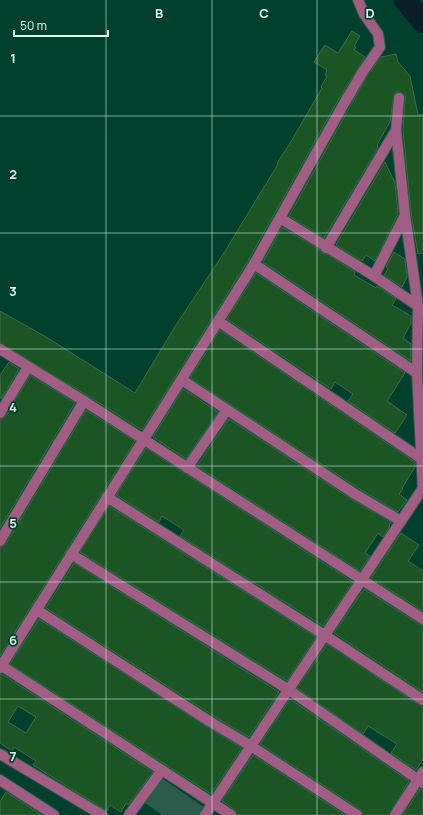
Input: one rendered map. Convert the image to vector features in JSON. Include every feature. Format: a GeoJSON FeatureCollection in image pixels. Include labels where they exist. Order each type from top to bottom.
{"type":"FeatureCollection","features":[{"type":"Feature","properties":{"kind":"street"},"geometry":{"type":"LineString","coordinates":[[231,815],[1,667],[254,264],[342,107],[362,73],[380,47],[378,34],[364,14],[358,0]]}},
{"type":"Feature","properties":{"kind":"street"},"geometry":{"type":"LineString","coordinates":[[205,815],[423,489],[417,373],[418,306],[405,215],[396,130],[399,98]]}},
{"type":"Feature","properties":{"kind":"street"},"geometry":{"type":"LineString","coordinates":[[326,248],[396,130]]}},
{"type":"Feature","properties":{"kind":"street"},"geometry":{"type":"LineString","coordinates":[[374,276],[405,215]]}},
{"type":"Feature","properties":{"kind":"street"},"geometry":{"type":"LineString","coordinates":[[280,218],[326,248],[374,276],[418,306]]}},
{"type":"Feature","properties":{"kind":"street"},"geometry":{"type":"LineString","coordinates":[[254,264],[417,373]]}},
{"type":"Feature","properties":{"kind":"street"},"geometry":{"type":"LineString","coordinates":[[218,321],[422,459]]}},
{"type":"Feature","properties":{"kind":"street"},"geometry":{"type":"LineString","coordinates":[[0,350],[84,401],[423,619]]}},
{"type":"Feature","properties":{"kind":"street"},"geometry":{"type":"LineString","coordinates":[[0,413],[28,367]]}},
{"type":"Feature","properties":{"kind":"street"},"geometry":{"type":"LineString","coordinates":[[182,380],[355,494],[401,521]]}},
{"type":"Feature","properties":{"kind":"street"},"geometry":{"type":"LineString","coordinates":[[0,541],[84,401]]}},
{"type":"Feature","properties":{"kind":"street"},"geometry":{"type":"LineString","coordinates":[[187,468],[227,410]]}},
{"type":"Feature","properties":{"kind":"street"},"geometry":{"type":"LineString","coordinates":[[107,497],[326,636],[423,700]]}},
{"type":"Feature","properties":{"kind":"street"},"geometry":{"type":"LineString","coordinates":[[71,554],[289,690],[421,778],[395,815]]}},
{"type":"Feature","properties":{"kind":"street"},"geometry":{"type":"LineString","coordinates":[[37,610],[357,815]]}},
{"type":"Feature","properties":{"kind":"street"},"geometry":{"type":"LineString","coordinates":[[0,754],[102,815]]}},
{"type":"Feature","properties":{"kind":"street"},"geometry":{"type":"LineString","coordinates":[[129,815],[162,770]]}},
{"type":"Feature","properties":{"kind":"street"},"geometry":{"type":"LineString","coordinates":[[2,785],[54,815]]}},
{"type":"Feature","properties":{"kind":"green space"},"geometry":{"type":"Polygon","coordinates":[[[162,778],[205,808],[200,815],[162,815],[145,803],[162,778]]]}},
{"type":"Feature","properties":{"kind":"building"},"geometry":{"type":"Polygon","coordinates":[[[352,31],[360,36],[354,46],[356,47],[354,50],[365,57],[336,104],[248,261],[142,430],[0,343],[0,311],[46,337],[135,393],[176,325],[224,253],[322,88],[321,87],[327,76],[325,75],[327,70],[314,62],[325,45],[338,53],[352,31]]]}},
{"type":"Feature","properties":{"kind":"building"},"geometry":{"type":"Polygon","coordinates":[[[396,54],[398,62],[410,76],[418,115],[423,114],[423,253],[418,254],[411,214],[403,130],[405,95],[400,92],[396,92],[394,95],[390,122],[377,145],[378,148],[324,238],[289,216],[367,76],[381,57],[396,54]]]}},
{"type":"Feature","properties":{"kind":"building"},"geometry":{"type":"Polygon","coordinates":[[[385,162],[395,183],[398,214],[375,261],[366,255],[362,261],[336,245],[385,162]]]}},
{"type":"Feature","properties":{"kind":"building"},"geometry":{"type":"Polygon","coordinates":[[[282,227],[355,272],[354,275],[376,288],[377,286],[396,299],[392,305],[411,316],[411,323],[403,338],[411,344],[411,361],[263,262],[282,227]]]}},
{"type":"Feature","properties":{"kind":"building"},"geometry":{"type":"Polygon","coordinates":[[[394,252],[405,259],[407,277],[402,287],[384,275],[388,269],[386,267],[394,252]]]}},
{"type":"Feature","properties":{"kind":"building"},"geometry":{"type":"Polygon","coordinates":[[[256,273],[405,373],[387,401],[407,415],[395,433],[348,401],[353,394],[335,382],[331,389],[227,319],[256,273]]]}},
{"type":"Feature","properties":{"kind":"building"},"geometry":{"type":"Polygon","coordinates":[[[220,330],[415,462],[415,467],[399,494],[407,500],[398,512],[358,488],[190,378],[220,330]]]}},
{"type":"Feature","properties":{"kind":"building"},"geometry":{"type":"Polygon","coordinates":[[[9,362],[19,369],[1,399],[0,375],[9,362]]]}},
{"type":"Feature","properties":{"kind":"building"},"geometry":{"type":"Polygon","coordinates":[[[30,375],[75,403],[0,528],[0,420],[6,416],[30,375]]]}},
{"type":"Feature","properties":{"kind":"building"},"geometry":{"type":"Polygon","coordinates":[[[183,389],[218,412],[186,459],[153,437],[183,389]]]}},
{"type":"Feature","properties":{"kind":"building"},"geometry":{"type":"Polygon","coordinates":[[[86,410],[135,441],[0,656],[0,547],[6,544],[86,410]]]}},
{"type":"Feature","properties":{"kind":"building"},"geometry":{"type":"Polygon","coordinates":[[[229,419],[351,499],[391,522],[383,537],[378,533],[365,553],[370,556],[360,571],[197,466],[229,419]]]}},
{"type":"Feature","properties":{"kind":"building"},"geometry":{"type":"Polygon","coordinates":[[[146,448],[353,582],[323,626],[180,536],[184,530],[162,516],[159,522],[116,495],[146,448]]]}},
{"type":"Feature","properties":{"kind":"building"},"geometry":{"type":"Polygon","coordinates":[[[109,506],[316,637],[287,681],[80,552],[109,506]]]}},
{"type":"Feature","properties":{"kind":"building"},"geometry":{"type":"Polygon","coordinates":[[[401,533],[419,545],[408,561],[423,571],[423,611],[371,578],[401,533]]]}},
{"type":"Feature","properties":{"kind":"building"},"geometry":{"type":"Polygon","coordinates":[[[74,563],[279,692],[249,737],[212,715],[46,608],[74,563]]]}},
{"type":"Feature","properties":{"kind":"building"},"geometry":{"type":"Polygon","coordinates":[[[364,589],[419,624],[423,625],[423,692],[334,633],[364,589]]]}},
{"type":"Feature","properties":{"kind":"building"},"geometry":{"type":"Polygon","coordinates":[[[39,619],[242,748],[211,794],[10,664],[39,619]]]}},
{"type":"Feature","properties":{"kind":"building"},"geometry":{"type":"Polygon","coordinates":[[[327,644],[419,705],[423,706],[423,759],[416,770],[391,753],[397,744],[368,726],[363,734],[297,688],[327,644]]]}},
{"type":"Feature","properties":{"kind":"building"},"geometry":{"type":"Polygon","coordinates":[[[0,674],[2,674],[153,772],[128,805],[126,803],[121,812],[110,805],[107,811],[33,765],[36,761],[14,747],[12,751],[0,743],[0,674]],[[18,706],[8,722],[26,733],[36,717],[18,706]]]}},
{"type":"Feature","properties":{"kind":"building"},"geometry":{"type":"Polygon","coordinates":[[[290,699],[409,781],[389,815],[363,815],[361,810],[260,744],[290,699]]]}},
{"type":"Feature","properties":{"kind":"building"},"geometry":{"type":"Polygon","coordinates":[[[253,755],[345,815],[237,815],[235,810],[222,801],[253,755]]]}},
{"type":"Feature","properties":{"kind":"building"},"geometry":{"type":"Polygon","coordinates":[[[420,789],[423,789],[423,815],[403,815],[420,789]]]}},
{"type":"Feature","properties":{"kind":"building"},"geometry":{"type":"Polygon","coordinates":[[[6,792],[41,815],[0,815],[0,802],[6,792]]]}},
{"type":"Feature","properties":{"kind":"waterway"},"geometry":{"type":"LineString","coordinates":[[405,0],[423,22]]}}]}
